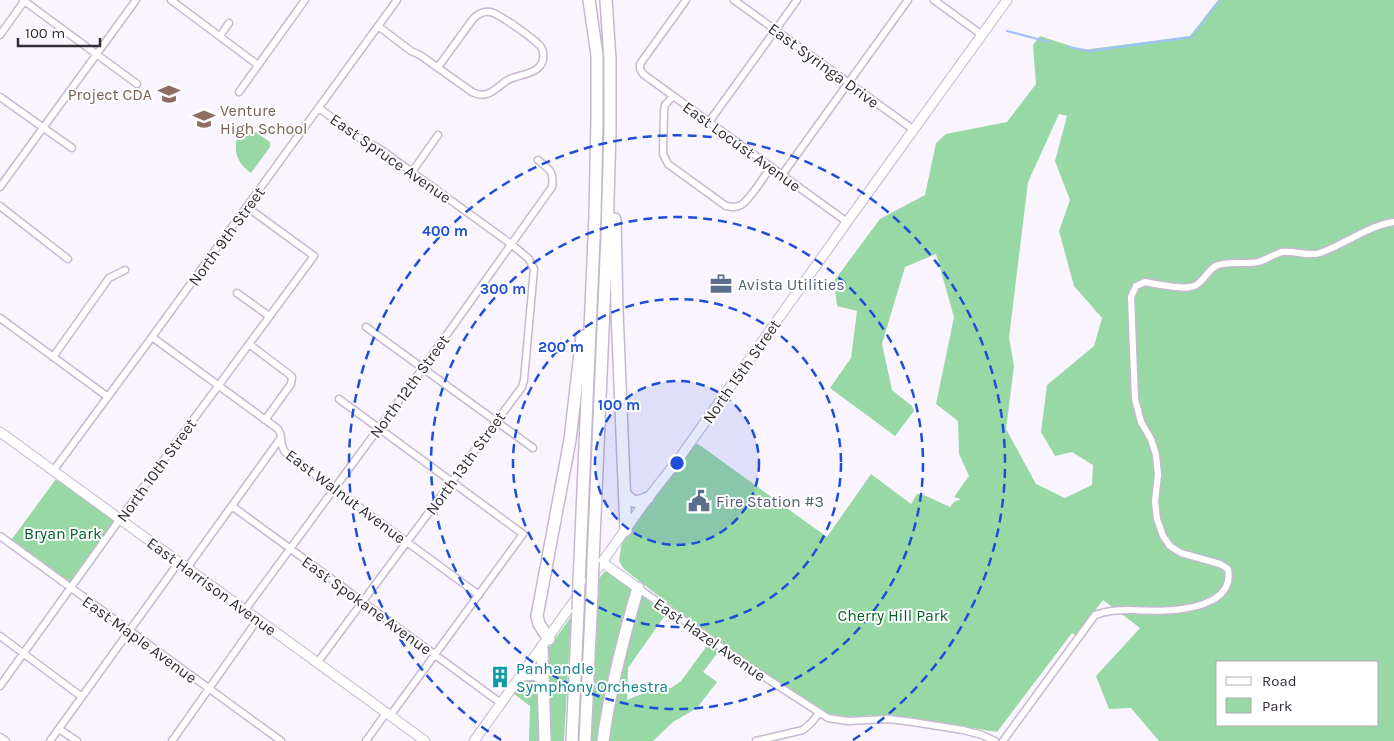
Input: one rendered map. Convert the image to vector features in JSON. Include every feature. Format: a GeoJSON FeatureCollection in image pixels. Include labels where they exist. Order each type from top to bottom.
{"type":"FeatureCollection","features":[{"type":"Feature","properties":{"kind":"highway"},"geometry":{"type":"LineString","coordinates":[[572,741],[598,92],[596,55],[589,0]]}},
{"type":"Feature","properties":{"kind":"highway"},"geometry":{"type":"LineString","coordinates":[[585,741],[592,593],[598,562],[610,129],[610,77],[606,0]]}},
{"type":"Feature","properties":{"kind":"highway"},"geometry":{"type":"LineString","coordinates":[[610,129],[615,204],[617,311],[626,530]]}},
{"type":"Feature","properties":{"kind":"highway"},"geometry":{"type":"LineString","coordinates":[[545,741],[543,679],[545,643],[537,616],[570,440],[584,321],[592,272]]}},
{"type":"Feature","properties":{"kind":"highway"},"geometry":{"type":"LineString","coordinates":[[625,494],[636,502],[648,498]]}},
{"type":"Feature","properties":{"kind":"highway"},"geometry":{"type":"LineString","coordinates":[[603,741],[610,693],[638,588]]}},
{"type":"Feature","properties":{"kind":"highway"},"geometry":{"type":"LineString","coordinates":[[523,675],[535,674],[543,679]]}},
{"type":"Feature","properties":{"kind":"main road","name":"North 15th Street"},"geometry":{"type":"LineString","coordinates":[[474,741],[523,675],[598,562],[626,530],[689,444],[1007,0]]}},
{"type":"Feature","properties":{"kind":"main road","name":"East Harrison Avenue"},"geometry":{"type":"LineString","coordinates":[[0,432],[424,741]]}},
{"type":"Feature","properties":{"kind":"main road","name":"East Hazel Avenue"},"geometry":{"type":"LineString","coordinates":[[598,562],[638,588]]}},
{"type":"Feature","properties":{"kind":"street"},"geometry":{"type":"LineString","coordinates":[[0,35],[24,0],[137,84]]}},
{"type":"Feature","properties":{"kind":"street"},"geometry":{"type":"LineString","coordinates":[[0,187],[136,0]]}},
{"type":"Feature","properties":{"kind":"street"},"geometry":{"type":"LineString","coordinates":[[171,0],[258,65]]}},
{"type":"Feature","properties":{"kind":"street"},"geometry":{"type":"LineString","coordinates":[[239,92],[305,0]]}},
{"type":"Feature","properties":{"kind":"street","name":"North 9th Street"},"geometry":{"type":"LineString","coordinates":[[53,471],[397,0]]}},
{"type":"Feature","properties":{"kind":"street","name":"East Locust Avenue"},"geometry":{"type":"LineString","coordinates":[[686,0],[640,64],[643,74],[847,222]]}},
{"type":"Feature","properties":{"kind":"street","name":"East Syringa Drive"},"geometry":{"type":"LineString","coordinates":[[734,0],[914,130]]}},
{"type":"Feature","properties":{"kind":"street"},"geometry":{"type":"LineString","coordinates":[[709,122],[797,0]]}},
{"type":"Feature","properties":{"kind":"street"},"geometry":{"type":"LineString","coordinates":[[782,175],[908,0]]}},
{"type":"Feature","properties":{"kind":"street"},"geometry":{"type":"LineString","coordinates":[[934,0],[982,35]]}},
{"type":"Feature","properties":{"kind":"street"},"geometry":{"type":"LineString","coordinates":[[378,26],[478,95],[492,92],[510,79],[537,70],[542,64],[542,49],[534,40],[498,15],[485,12],[473,19],[438,67]]}},
{"type":"Feature","properties":{"kind":"street"},"geometry":{"type":"LineString","coordinates":[[220,36],[229,23]]}},
{"type":"Feature","properties":{"kind":"street"},"geometry":{"type":"LineString","coordinates":[[672,96],[664,111],[663,149],[665,160],[726,206],[736,207],[745,202],[771,167]]}},
{"type":"Feature","properties":{"kind":"street"},"geometry":{"type":"LineString","coordinates":[[0,97],[72,148]]}},
{"type":"Feature","properties":{"kind":"street","name":"East Spruce Avenue"},"geometry":{"type":"LineString","coordinates":[[319,108],[358,137],[380,149],[511,244]]}},
{"type":"Feature","properties":{"kind":"street"},"geometry":{"type":"LineString","coordinates":[[412,172],[438,135]]}},
{"type":"Feature","properties":{"kind":"street","name":"North 12th Street"},"geometry":{"type":"LineString","coordinates":[[245,610],[423,368],[552,187],[554,177],[538,160]]}},
{"type":"Feature","properties":{"kind":"street"},"geometry":{"type":"LineString","coordinates":[[0,206],[68,258]]}},
{"type":"Feature","properties":{"kind":"street","name":"North 10th Street"},"geometry":{"type":"LineString","coordinates":[[0,686],[120,519],[314,256],[247,206]]}},
{"type":"Feature","properties":{"kind":"street"},"geometry":{"type":"LineString","coordinates":[[1003,741],[1095,615],[1124,610],[1173,610],[1207,603],[1223,592],[1228,585],[1230,577],[1228,569],[1220,564],[1181,554],[1170,546],[1163,536],[1157,519],[1155,501],[1158,475],[1156,456],[1151,439],[1141,422],[1135,399],[1131,297],[1136,286],[1144,282],[1191,288],[1202,281],[1217,266],[1231,263],[1259,262],[1283,252],[1318,254],[1367,230],[1394,222]]}},
{"type":"Feature","properties":{"kind":"street","name":"North 13th Street"},"geometry":{"type":"LineString","coordinates":[[318,663],[522,386],[534,269],[529,259],[511,244]]}},
{"type":"Feature","properties":{"kind":"street"},"geometry":{"type":"LineString","coordinates":[[53,357],[109,278],[125,270]]}},
{"type":"Feature","properties":{"kind":"street"},"geometry":{"type":"LineString","coordinates":[[237,293],[270,316]]}},
{"type":"Feature","properties":{"kind":"street"},"geometry":{"type":"LineString","coordinates":[[0,318],[108,397]]}},
{"type":"Feature","properties":{"kind":"street"},"geometry":{"type":"LineString","coordinates":[[366,327],[533,448]]}},
{"type":"Feature","properties":{"kind":"street","name":"East Walnut Avenue"},"geometry":{"type":"LineString","coordinates":[[152,337],[278,429],[281,434],[281,447],[286,453],[479,595]]}},
{"type":"Feature","properties":{"kind":"street"},"geometry":{"type":"LineString","coordinates":[[249,344],[290,375],[292,380],[265,420]]}},
{"type":"Feature","properties":{"kind":"street"},"geometry":{"type":"LineString","coordinates":[[340,399],[523,534],[435,655],[366,741]]}},
{"type":"Feature","properties":{"kind":"street"},"geometry":{"type":"LineString","coordinates":[[50,741],[130,631],[232,506],[280,439]]}},
{"type":"Feature","properties":{"kind":"street","name":"East Spokane Avenue"},"geometry":{"type":"LineString","coordinates":[[232,506],[502,704]]}},
{"type":"Feature","properties":{"kind":"street","name":"East Maple Avenue"},"geometry":{"type":"LineString","coordinates":[[0,536],[281,741]]}},
{"type":"Feature","properties":{"kind":"street","name":"East Hazel Avenue"},"geometry":{"type":"LineString","coordinates":[[638,588],[749,667],[828,718],[838,720],[889,719],[977,733],[995,741]]}},
{"type":"Feature","properties":{"kind":"street"},"geometry":{"type":"LineString","coordinates":[[172,741],[258,620]]}},
{"type":"Feature","properties":{"kind":"street"},"geometry":{"type":"LineString","coordinates":[[0,636],[82,697]]}},
{"type":"Feature","properties":{"kind":"street"},"geometry":{"type":"LineString","coordinates":[[756,741],[803,730],[819,713]]}},
{"type":"Feature","properties":{"kind":"street"},"geometry":{"type":"LineString","coordinates":[[59,728],[76,741]]}},
{"type":"Feature","properties":{"kind":"street"},"geometry":{"type":"LineString","coordinates":[[0,737],[6,741]]}},
{"type":"Feature","properties":{"kind":"green space","name":"Cherry Hill Park"},"geometry":{"type":"Polygon","coordinates":[[[1218,0],[1394,0],[1394,741],[1159,741],[1131,708],[1109,709],[1096,676],[1140,628],[1103,600],[1076,636],[1072,633],[997,732],[888,715],[836,717],[827,715],[756,668],[683,615],[624,569],[619,561],[622,541],[693,445],[698,444],[827,537],[871,474],[911,504],[917,494],[924,495],[950,507],[954,502],[961,499],[954,497],[969,476],[959,454],[958,421],[936,404],[954,317],[936,254],[905,267],[882,344],[892,390],[912,406],[914,411],[895,436],[830,388],[851,358],[857,311],[837,306],[834,281],[880,219],[925,195],[936,143],[946,134],[1007,122],[1036,84],[1033,45],[1040,36],[1083,50],[1190,36],[1218,0]],[[1059,114],[1028,182],[1009,338],[1014,366],[1006,429],[1036,484],[1065,498],[1092,485],[1093,465],[1072,452],[1055,456],[1041,432],[1047,385],[1094,346],[1102,318],[1074,286],[1059,231],[1070,200],[1055,161],[1067,116],[1059,114]]]}},
{"type":"Feature","properties":{"kind":"green space"},"geometry":{"type":"Polygon","coordinates":[[[244,124],[270,142],[270,147],[251,173],[240,162],[236,150],[237,137],[244,124]]]}},
{"type":"Feature","properties":{"kind":"green space","name":"Bryan Park"},"geometry":{"type":"Polygon","coordinates":[[[56,479],[117,522],[71,588],[9,543],[56,479]]]}},
{"type":"Feature","properties":{"kind":"green space"},"geometry":{"type":"Polygon","coordinates":[[[607,571],[631,587],[631,598],[599,741],[591,741],[597,581],[607,571]]]}},
{"type":"Feature","properties":{"kind":"green space"},"geometry":{"type":"Polygon","coordinates":[[[641,593],[663,609],[666,614],[628,668],[627,700],[654,689],[671,688],[681,681],[709,643],[719,651],[703,672],[717,682],[697,708],[673,722],[653,741],[607,741],[620,665],[641,593]]]}},
{"type":"Feature","properties":{"kind":"green space"},"geometry":{"type":"Polygon","coordinates":[[[571,617],[564,741],[549,741],[547,650],[571,617]]]}},
{"type":"Feature","properties":{"kind":"green space"},"geometry":{"type":"Polygon","coordinates":[[[529,678],[540,682],[542,741],[529,741],[530,706],[514,694],[529,678]]]}},
{"type":"Feature","properties":{"kind":"waterway"},"geometry":{"type":"LineString","coordinates":[[1068,47],[1090,51],[1191,37],[1220,0]]}},
{"type":"Feature","properties":{"kind":"waterway"},"geometry":{"type":"LineString","coordinates":[[1007,31],[1049,42]]}},
{"type":"Feature","properties":{"kind":"place","name":"Project CDA"},"geometry":{"type":"Point","coordinates":[169,94]}},
{"type":"Feature","properties":{"kind":"place","name":"Venture High School"},"geometry":{"type":"Point","coordinates":[204,119]}},
{"type":"Feature","properties":{"kind":"place","name":"Avista Utilities"},"geometry":{"type":"Point","coordinates":[721,284]}},
{"type":"Feature","properties":{"kind":"place","name":"Fire Station #3"},"geometry":{"type":"Point","coordinates":[699,501]}},
{"type":"Feature","properties":{"kind":"place","name":"Panhandle Symphony Orchestra"},"geometry":{"type":"Point","coordinates":[500,677]}}]}
